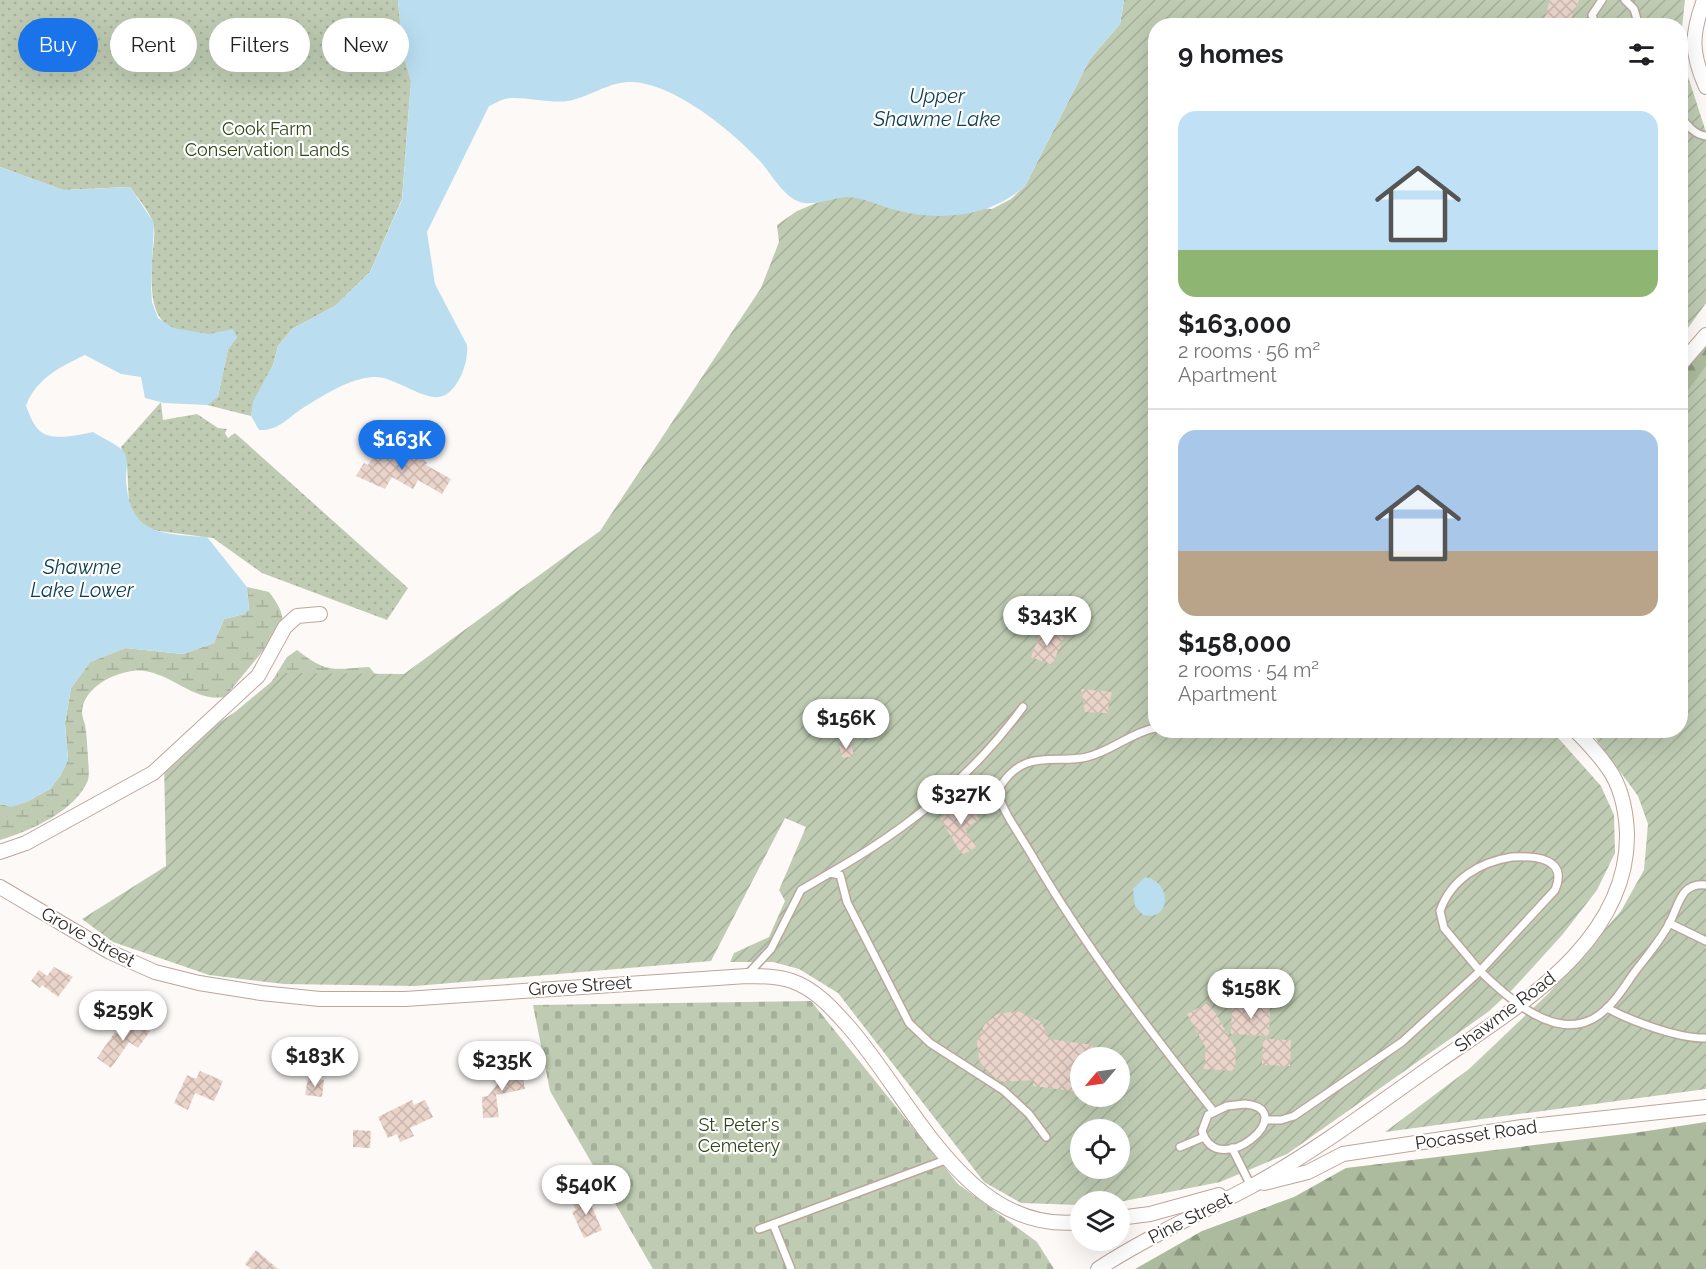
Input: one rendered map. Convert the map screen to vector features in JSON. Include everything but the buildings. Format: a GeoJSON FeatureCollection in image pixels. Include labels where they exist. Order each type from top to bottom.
{"type":"FeatureCollection","features":[{"type":"Feature","properties":{"kind":"street"},"geometry":{"type":"LineString","coordinates":[[1704,0],[1696,21],[1693,52],[1706,87]]}},
{"type":"Feature","properties":{"kind":"street"},"geometry":{"type":"LineString","coordinates":[[1688,356],[1706,335]]}},
{"type":"Feature","properties":{"kind":"street"},"geometry":{"type":"LineString","coordinates":[[0,852],[26,843],[153,773],[258,675],[285,627],[297,616],[320,614]]}},
{"type":"Feature","properties":{"kind":"street","name":"Shawme Road"},"geometry":{"type":"LineString","coordinates":[[1251,1186],[1332,1136],[1518,1006],[1562,969],[1586,942],[1614,899],[1622,880],[1627,852],[1622,797],[1609,769],[1582,738]]}},
{"type":"Feature","properties":{"kind":"street","name":"Grove Street"},"geometry":{"type":"LineString","coordinates":[[0,887],[110,952],[154,972],[199,983],[261,993],[320,999],[405,999],[747,975],[791,980],[810,989],[832,1008],[874,1055],[948,1159],[979,1190],[1002,1206],[1035,1218],[1070,1223]]}},
{"type":"Feature","properties":{"kind":"street","name":"Pocasset Road"},"geometry":{"type":"LineString","coordinates":[[1251,1186],[1308,1172],[1343,1154],[1522,1127],[1706,1107]]}},
{"type":"Feature","properties":{"kind":"street"},"geometry":{"type":"LineString","coordinates":[[1130,1217],[1150,1215],[1251,1186]]}},
{"type":"Feature","properties":{"kind":"street","name":"Pine Street"},"geometry":{"type":"LineString","coordinates":[[1098,1269],[1141,1242],[1251,1186]]}},
{"type":"Feature","properties":{"kind":"lane"},"geometry":{"type":"LineString","coordinates":[[1593,18],[1592,15],[1602,0]]}},
{"type":"Feature","properties":{"kind":"lane"},"geometry":{"type":"LineString","coordinates":[[1625,0],[1634,9],[1637,18]]}},
{"type":"Feature","properties":{"kind":"lane"},"geometry":{"type":"LineString","coordinates":[[1688,126],[1700,135],[1706,136]]}},
{"type":"Feature","properties":{"kind":"lane"},"geometry":{"type":"LineString","coordinates":[[747,975],[771,949],[801,890],[894,835],[928,808],[994,746],[1023,707]]}},
{"type":"Feature","properties":{"kind":"lane"},"geometry":{"type":"LineString","coordinates":[[1148,729],[1140,731],[1110,750],[1086,758],[1028,763],[1008,774],[997,791],[1055,894],[1097,958],[1124,997],[1214,1112]]}},
{"type":"Feature","properties":{"kind":"lane"},"geometry":{"type":"LineString","coordinates":[[1265,1120],[1281,1120],[1294,1116],[1394,1047],[1480,971],[1555,890],[1558,883],[1556,869],[1545,859],[1512,857],[1482,864],[1462,879],[1444,902],[1440,917],[1444,928],[1480,971],[1518,1006],[1555,1022],[1576,1024],[1597,1017],[1607,1008],[1669,923],[1681,895],[1687,888],[1706,885]]}},
{"type":"Feature","properties":{"kind":"lane"},"geometry":{"type":"LineString","coordinates":[[830,873],[840,875],[847,902],[909,1023],[930,1043],[1003,1090],[1029,1114],[1046,1137]]}},
{"type":"Feature","properties":{"kind":"lane"},"geometry":{"type":"LineString","coordinates":[[1669,923],[1706,941]]}},
{"type":"Feature","properties":{"kind":"lane"},"geometry":{"type":"LineString","coordinates":[[1607,1008],[1625,1018],[1679,1034],[1706,1038]]}},
{"type":"Feature","properties":{"kind":"lane"},"geometry":{"type":"LineString","coordinates":[[1236,1104],[1254,1105],[1262,1111],[1265,1120],[1264,1128],[1258,1136],[1232,1148],[1215,1148],[1204,1137],[1202,1125],[1214,1112],[1236,1104]]}},
{"type":"Feature","properties":{"kind":"lane"},"geometry":{"type":"LineString","coordinates":[[1180,1147],[1204,1137]]}},
{"type":"Feature","properties":{"kind":"lane"},"geometry":{"type":"LineString","coordinates":[[1232,1148],[1251,1186]]}},
{"type":"Feature","properties":{"kind":"lane"},"geometry":{"type":"LineString","coordinates":[[759,1229],[948,1159]]}},
{"type":"Feature","properties":{"kind":"lane"},"geometry":{"type":"LineString","coordinates":[[773,1224],[791,1269]]}},
{"type":"Feature","properties":{"kind":"green space","name":"Cook Farm Conservation Lands"},"geometry":{"type":"Polygon","coordinates":[[[0,0],[398,0],[400,18],[322,18],[322,72],[408,72],[411,81],[402,199],[370,272],[335,306],[292,329],[278,346],[273,365],[254,401],[251,416],[207,405],[218,396],[228,349],[237,337],[179,330],[167,325],[159,316],[154,303],[152,284],[154,226],[146,209],[130,187],[63,190],[0,167],[0,0]]]}},
{"type":"Feature","properties":{"kind":"green space"},"geometry":{"type":"Polygon","coordinates":[[[1124,0],[1685,0],[1683,18],[1148,18],[1148,738],[1558,738],[1601,786],[1614,815],[1615,853],[1597,890],[1563,934],[1513,989],[1488,1012],[1287,1154],[1220,1182],[1130,1200],[1130,1191],[1070,1191],[1070,1205],[1021,1203],[984,1182],[838,993],[799,969],[773,962],[730,962],[734,953],[769,937],[785,901],[779,890],[806,827],[785,818],[711,961],[415,986],[284,984],[209,975],[113,942],[82,919],[166,866],[164,759],[235,712],[282,673],[404,674],[600,531],[761,288],[779,242],[777,225],[797,211],[838,194],[992,209],[1011,199],[1025,186],[1090,59],[1120,24],[1124,0]]]}},
{"type":"Feature","properties":{"kind":"green space"},"geometry":{"type":"Polygon","coordinates":[[[1688,77],[1706,132],[1706,303],[1688,328],[1688,77]]]}},
{"type":"Feature","properties":{"kind":"green space"},"geometry":{"type":"Polygon","coordinates":[[[1706,345],[1706,407],[1688,399],[1688,366],[1706,345]]]}},
{"type":"Feature","properties":{"kind":"green space"},"geometry":{"type":"Polygon","coordinates":[[[1706,366],[1706,1089],[1385,1132],[1469,1069],[1549,993],[1621,911],[1644,870],[1648,824],[1638,796],[1595,738],[1688,738],[1688,390],[1706,366]]]}},
{"type":"Feature","properties":{"kind":"green space"},"geometry":{"type":"Polygon","coordinates":[[[161,402],[163,420],[197,414],[218,428],[227,429],[225,433],[228,438],[235,433],[408,588],[387,620],[262,573],[213,538],[151,530],[137,519],[129,504],[127,464],[121,447],[161,402]]]}},
{"type":"Feature","properties":{"kind":"green space"},"geometry":{"type":"Polygon","coordinates":[[[247,587],[269,592],[280,609],[283,619],[282,638],[262,652],[225,697],[200,694],[164,677],[140,670],[120,674],[98,685],[83,704],[82,714],[89,774],[82,791],[63,810],[51,818],[0,840],[0,804],[12,806],[26,802],[50,789],[60,776],[68,760],[65,723],[71,688],[90,662],[125,648],[183,654],[214,643],[224,619],[244,614],[249,610],[247,587]]]}},
{"type":"Feature","properties":{"kind":"green space"},"geometry":{"type":"Polygon","coordinates":[[[297,650],[324,666],[339,669],[369,667],[376,675],[267,689],[287,657],[297,650]]]}},
{"type":"Feature","properties":{"kind":"green space","name":"St. Peter's Cemetery"},"geometry":{"type":"Polygon","coordinates":[[[811,1001],[958,1184],[1037,1242],[1054,1269],[653,1269],[550,1091],[533,1005],[811,1001]]]}},
{"type":"Feature","properties":{"kind":"green space"},"geometry":{"type":"Polygon","coordinates":[[[1706,1122],[1706,1269],[1135,1269],[1202,1231],[1294,1197],[1346,1168],[1706,1122]]]}},
{"type":"Feature","properties":{"kind":"water","name":"Upper Shawme Lake"},"geometry":{"type":"Polygon","coordinates":[[[398,0],[1124,0],[1120,24],[1090,59],[1025,186],[996,205],[962,214],[945,216],[909,213],[849,197],[815,203],[795,200],[784,191],[747,148],[717,122],[681,98],[645,84],[621,83],[568,101],[511,98],[489,106],[427,232],[435,284],[467,345],[465,367],[454,388],[443,396],[427,396],[390,380],[364,378],[328,393],[277,426],[259,430],[251,416],[253,401],[273,365],[278,346],[292,329],[335,306],[370,272],[402,200],[411,81],[408,72],[409,18],[400,18],[398,0]]]}},
{"type":"Feature","properties":{"kind":"water","name":"Shawme Lake Lower"},"geometry":{"type":"Polygon","coordinates":[[[0,167],[63,190],[130,187],[154,223],[151,286],[152,302],[158,318],[173,328],[209,334],[233,329],[237,337],[228,349],[218,397],[207,405],[164,403],[145,398],[141,377],[121,374],[85,355],[50,374],[36,388],[26,406],[42,433],[64,437],[93,432],[122,450],[126,458],[128,497],[133,511],[150,528],[175,535],[207,537],[247,587],[249,610],[244,614],[224,619],[214,643],[183,654],[125,648],[90,662],[71,688],[65,723],[68,760],[60,776],[50,789],[11,807],[0,804],[0,167]]]}},
{"type":"Feature","properties":{"kind":"water"},"geometry":{"type":"Polygon","coordinates":[[[1145,877],[1154,880],[1164,893],[1163,907],[1153,916],[1143,915],[1135,906],[1133,889],[1145,877]]]}}]}
